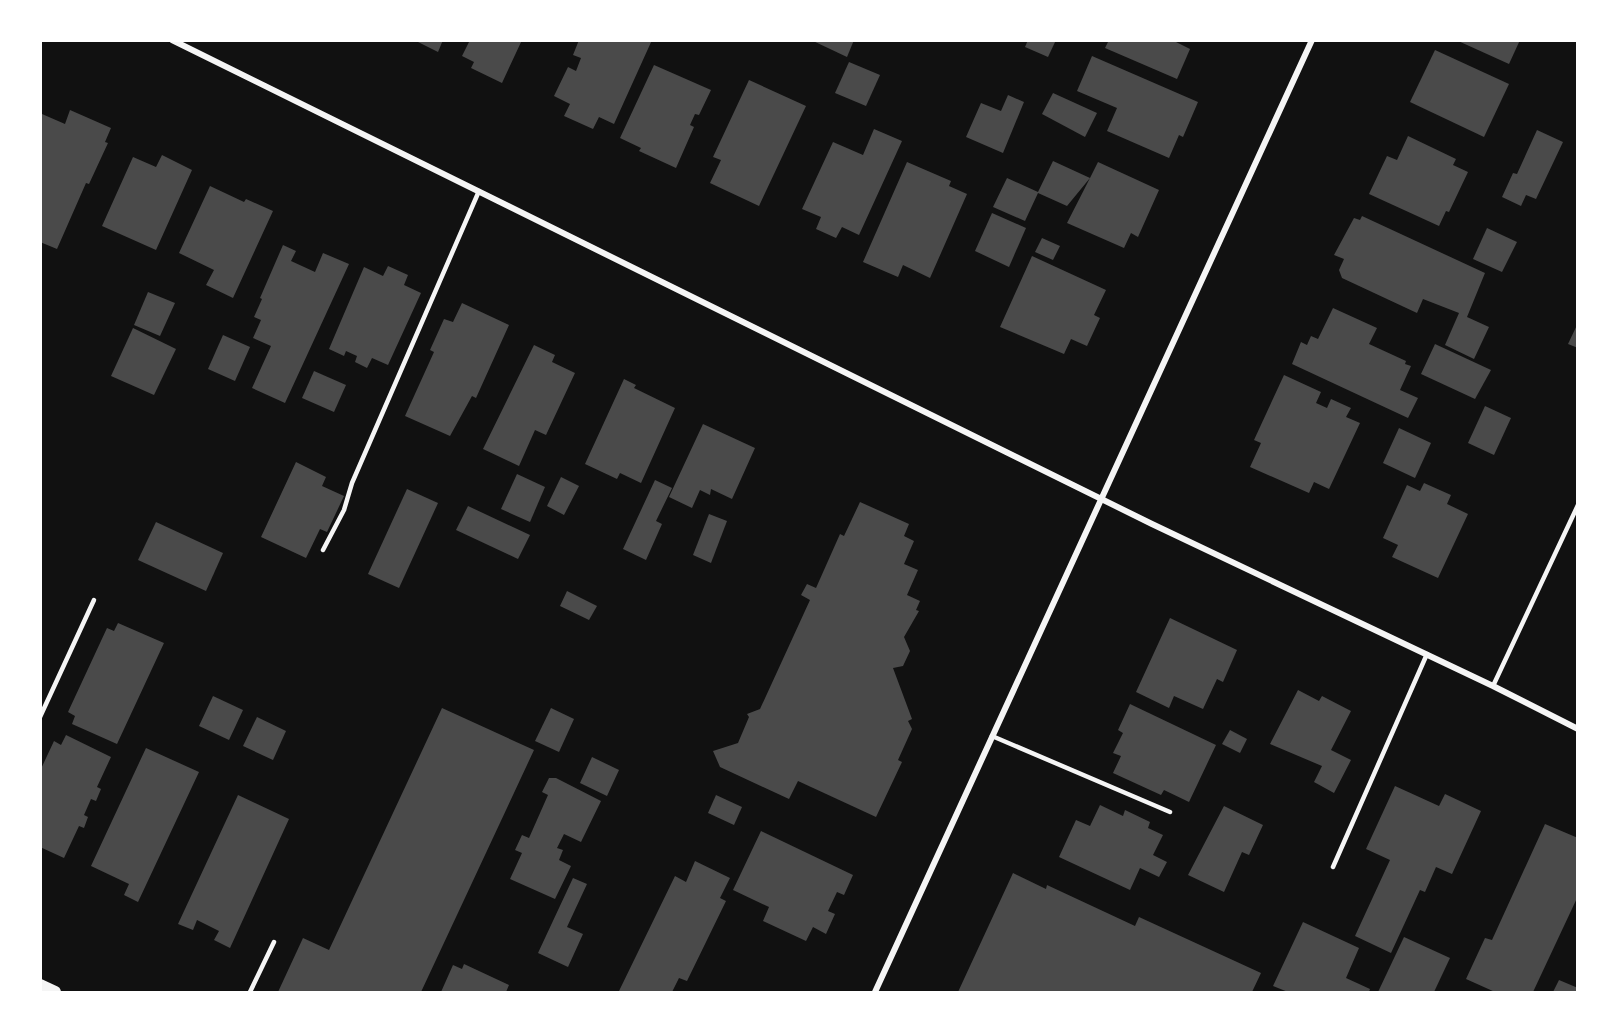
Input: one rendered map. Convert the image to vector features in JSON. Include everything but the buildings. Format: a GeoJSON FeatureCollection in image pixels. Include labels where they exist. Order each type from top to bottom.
{"type":"FeatureCollection","features":[{"type":"Feature","properties":{"kind":"main road"},"geometry":{"type":"LineString","coordinates":[[40,985],[55,993]]}},
{"type":"Feature","properties":{"kind":"street"},"geometry":{"type":"LineString","coordinates":[[172,40],[1101,498],[1578,729]]}},
{"type":"Feature","properties":{"kind":"street"},"geometry":{"type":"LineString","coordinates":[[874,993],[1312,40]]}},
{"type":"Feature","properties":{"kind":"lane"},"geometry":{"type":"LineString","coordinates":[[323,550],[344,510],[352,483],[479,191]]}},
{"type":"Feature","properties":{"kind":"lane"},"geometry":{"type":"LineString","coordinates":[[1493,686],[1578,505]]}},
{"type":"Feature","properties":{"kind":"lane"},"geometry":{"type":"LineString","coordinates":[[40,717],[94,600]]}},
{"type":"Feature","properties":{"kind":"lane"},"geometry":{"type":"LineString","coordinates":[[1333,867],[1427,654]]}},
{"type":"Feature","properties":{"kind":"lane"},"geometry":{"type":"LineString","coordinates":[[992,735],[1170,812]]}},
{"type":"Feature","properties":{"kind":"lane"},"geometry":{"type":"LineString","coordinates":[[250,993],[274,942]]}}]}
